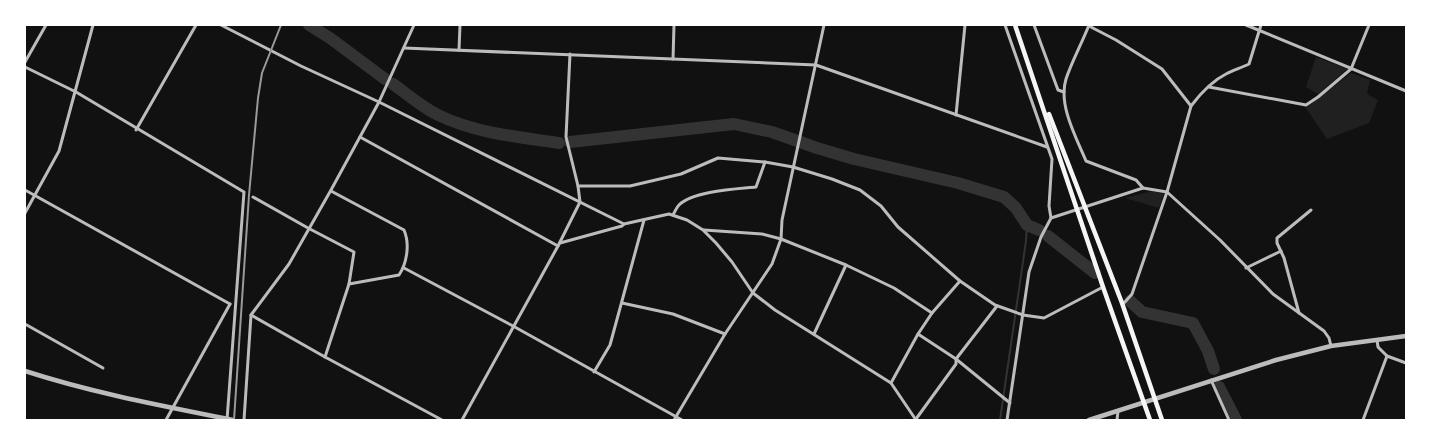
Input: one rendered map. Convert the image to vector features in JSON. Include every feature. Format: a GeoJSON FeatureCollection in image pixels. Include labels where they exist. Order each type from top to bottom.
{"type":"FeatureCollection","features":[{"type":"Feature","properties":{"kind":"main road"},"geometry":{"type":"LineString","coordinates":[[1015,25],[1150,420]]}},
{"type":"Feature","properties":{"kind":"main road"},"geometry":{"type":"LineString","coordinates":[[1028,62],[1122,303],[1162,420]]}},
{"type":"Feature","properties":{"kind":"street"},"geometry":{"type":"LineString","coordinates":[[25,62],[46,25]]}},
{"type":"Feature","properties":{"kind":"street"},"geometry":{"type":"LineString","coordinates":[[25,213],[59,151],[92,25]]}},
{"type":"Feature","properties":{"kind":"street"},"geometry":{"type":"LineString","coordinates":[[136,130],[196,25]]}},
{"type":"Feature","properties":{"kind":"street"},"geometry":{"type":"LineString","coordinates":[[220,25],[624,224]]}},
{"type":"Feature","properties":{"kind":"street"},"geometry":{"type":"LineString","coordinates":[[244,420],[251,315],[288,264],[331,190],[379,102],[414,25]]}},
{"type":"Feature","properties":{"kind":"street"},"geometry":{"type":"LineString","coordinates":[[459,50],[460,25]]}},
{"type":"Feature","properties":{"kind":"street"},"geometry":{"type":"LineString","coordinates":[[673,59],[674,25]]}},
{"type":"Feature","properties":{"kind":"street"},"geometry":{"type":"LineString","coordinates":[[675,418],[725,334],[772,264],[781,239],[782,220],[824,25]]}},
{"type":"Feature","properties":{"kind":"street"},"geometry":{"type":"LineString","coordinates":[[956,115],[965,25]]}},
{"type":"Feature","properties":{"kind":"street"},"geometry":{"type":"LineString","coordinates":[[1005,25],[1052,159],[1051,218],[1041,237],[1029,272],[1021,314],[1007,420]]}},
{"type":"Feature","properties":{"kind":"street"},"geometry":{"type":"LineString","coordinates":[[1034,25],[1054,82],[1058,90],[1064,92]]}},
{"type":"Feature","properties":{"kind":"street"},"geometry":{"type":"LineString","coordinates":[[1246,25],[1406,91]]}},
{"type":"Feature","properties":{"kind":"street"},"geometry":{"type":"LineString","coordinates":[[1122,303],[1132,294],[1167,192],[1191,106],[1208,87],[1226,74],[1249,64],[1261,25]]}},
{"type":"Feature","properties":{"kind":"street"},"geometry":{"type":"LineString","coordinates":[[1208,87],[1306,105],[1351,69],[1369,25]]}},
{"type":"Feature","properties":{"kind":"street"},"geometry":{"type":"LineString","coordinates":[[1143,188],[1136,180],[1086,161],[1067,112],[1064,92],[1066,80],[1089,26],[1116,40],[1162,69],[1191,106]]}},
{"type":"Feature","properties":{"kind":"street"},"geometry":{"type":"LineString","coordinates":[[404,48],[816,65],[1047,147]]}},
{"type":"Feature","properties":{"kind":"street"},"geometry":{"type":"LineString","coordinates":[[462,420],[559,244],[580,202],[566,137],[570,54]]}},
{"type":"Feature","properties":{"kind":"street"},"geometry":{"type":"LineString","coordinates":[[25,67],[76,92],[136,130],[244,192],[227,419]]}},
{"type":"Feature","properties":{"kind":"street"},"geometry":{"type":"LineString","coordinates":[[360,137],[559,244],[624,224],[672,214],[687,220],[703,230],[732,262],[753,293],[775,310],[891,383],[916,420],[956,364],[956,359],[997,306]]}},
{"type":"Feature","properties":{"kind":"street"},"geometry":{"type":"LineString","coordinates":[[578,186],[630,186],[681,174],[718,158],[765,162],[793,167],[860,190],[881,206],[898,227],[960,281],[997,306],[1021,314],[1044,318],[1103,287]]}},
{"type":"Feature","properties":{"kind":"street"},"geometry":{"type":"LineString","coordinates":[[672,214],[684,201],[709,192],[756,187],[765,162]]}},
{"type":"Feature","properties":{"kind":"street"},"geometry":{"type":"LineString","coordinates":[[1051,218],[1143,188],[1167,192],[1220,240],[1273,294],[1324,331],[1329,338],[1331,346]]}},
{"type":"Feature","properties":{"kind":"street"},"geometry":{"type":"LineString","coordinates":[[25,190],[230,304],[235,303]]}},
{"type":"Feature","properties":{"kind":"street"},"geometry":{"type":"LineString","coordinates":[[331,190],[404,230],[408,240],[404,268],[399,275],[349,284]]}},
{"type":"Feature","properties":{"kind":"street"},"geometry":{"type":"LineString","coordinates":[[253,197],[354,252],[349,284],[325,357]]}},
{"type":"Feature","properties":{"kind":"street"},"geometry":{"type":"LineString","coordinates":[[1299,313],[1277,238],[1311,210]]}},
{"type":"Feature","properties":{"kind":"street"},"geometry":{"type":"LineString","coordinates":[[594,372],[610,345],[644,220]]}},
{"type":"Feature","properties":{"kind":"street"},"geometry":{"type":"LineString","coordinates":[[703,230],[762,234],[781,239],[846,265],[894,288],[932,313]]}},
{"type":"Feature","properties":{"kind":"street"},"geometry":{"type":"LineString","coordinates":[[1246,268],[1281,251]]}},
{"type":"Feature","properties":{"kind":"street"},"geometry":{"type":"LineString","coordinates":[[814,334],[846,265]]}},
{"type":"Feature","properties":{"kind":"street"},"geometry":{"type":"LineString","coordinates":[[404,268],[513,326],[675,418],[682,420]]}},
{"type":"Feature","properties":{"kind":"street"},"geometry":{"type":"LineString","coordinates":[[891,383],[932,313],[960,281]]}},
{"type":"Feature","properties":{"kind":"street"},"geometry":{"type":"LineString","coordinates":[[622,302],[673,314],[725,334]]}},
{"type":"Feature","properties":{"kind":"street"},"geometry":{"type":"LineString","coordinates":[[166,420],[230,304]]}},
{"type":"Feature","properties":{"kind":"street"},"geometry":{"type":"LineString","coordinates":[[251,315],[442,420]]}},
{"type":"Feature","properties":{"kind":"street"},"geometry":{"type":"LineString","coordinates":[[25,324],[103,368]]}},
{"type":"Feature","properties":{"kind":"street"},"geometry":{"type":"LineString","coordinates":[[918,334],[956,359],[1008,402]]}},
{"type":"Feature","properties":{"kind":"street"},"geometry":{"type":"LineString","coordinates":[[1089,420],[1276,360],[1331,346],[1406,336]]}},
{"type":"Feature","properties":{"kind":"street"},"geometry":{"type":"LineString","coordinates":[[1377,340],[1378,347],[1387,356],[1406,363]]}},
{"type":"Feature","properties":{"kind":"street"},"geometry":{"type":"LineString","coordinates":[[1363,420],[1387,356]]}},
{"type":"Feature","properties":{"kind":"street"},"geometry":{"type":"LineString","coordinates":[[25,372],[60,382],[233,420]]}},
{"type":"Feature","properties":{"kind":"street"},"geometry":{"type":"LineString","coordinates":[[1211,380],[1229,420]]}},
{"type":"Feature","properties":{"kind":"street"},"geometry":{"type":"LineString","coordinates":[[1117,420],[1118,411]]}},
{"type":"Feature","properties":{"kind":"shaded area"},"geometry":{"type":"Polygon","coordinates":[[[1316,57],[1347,69],[1318,94],[1306,87],[1316,57]]]}},
{"type":"Feature","properties":{"kind":"shaded area"},"geometry":{"type":"Polygon","coordinates":[[[1351,73],[1370,80],[1367,94],[1378,100],[1369,123],[1327,139],[1306,108],[1351,73]]]}},
{"type":"Feature","properties":{"kind":"shaded area"},"geometry":{"type":"Polygon","coordinates":[[[1152,191],[1164,194],[1159,208],[1125,198],[1152,191]]]}},
{"type":"Feature","properties":{"kind":"waterway"},"geometry":{"type":"LineString","coordinates":[[309,25],[330,38],[385,79]]}},
{"type":"Feature","properties":{"kind":"waterway"},"geometry":{"type":"LineString","coordinates":[[393,84],[426,108],[452,121],[497,134],[559,143]]}},
{"type":"Feature","properties":{"kind":"waterway"},"geometry":{"type":"LineString","coordinates":[[570,142],[734,124],[772,132],[854,159],[958,183],[1004,197],[1016,208],[1027,225],[1039,230]]}},
{"type":"Feature","properties":{"kind":"waterway"},"geometry":{"type":"LineString","coordinates":[[1000,420],[1027,225]]}},
{"type":"Feature","properties":{"kind":"waterway"},"geometry":{"type":"LineString","coordinates":[[1048,236],[1095,273]]}},
{"type":"Feature","properties":{"kind":"waterway"},"geometry":{"type":"LineString","coordinates":[[1130,301],[1142,312],[1193,323],[1208,351],[1214,369]]}},
{"type":"Feature","properties":{"kind":"waterway"},"geometry":{"type":"LineString","coordinates":[[1219,387],[1236,420]]}},
{"type":"Feature","properties":{"kind":"railway"},"geometry":{"type":"LineString","coordinates":[[234,420],[249,195],[258,98],[262,73],[281,25]]}}]}
